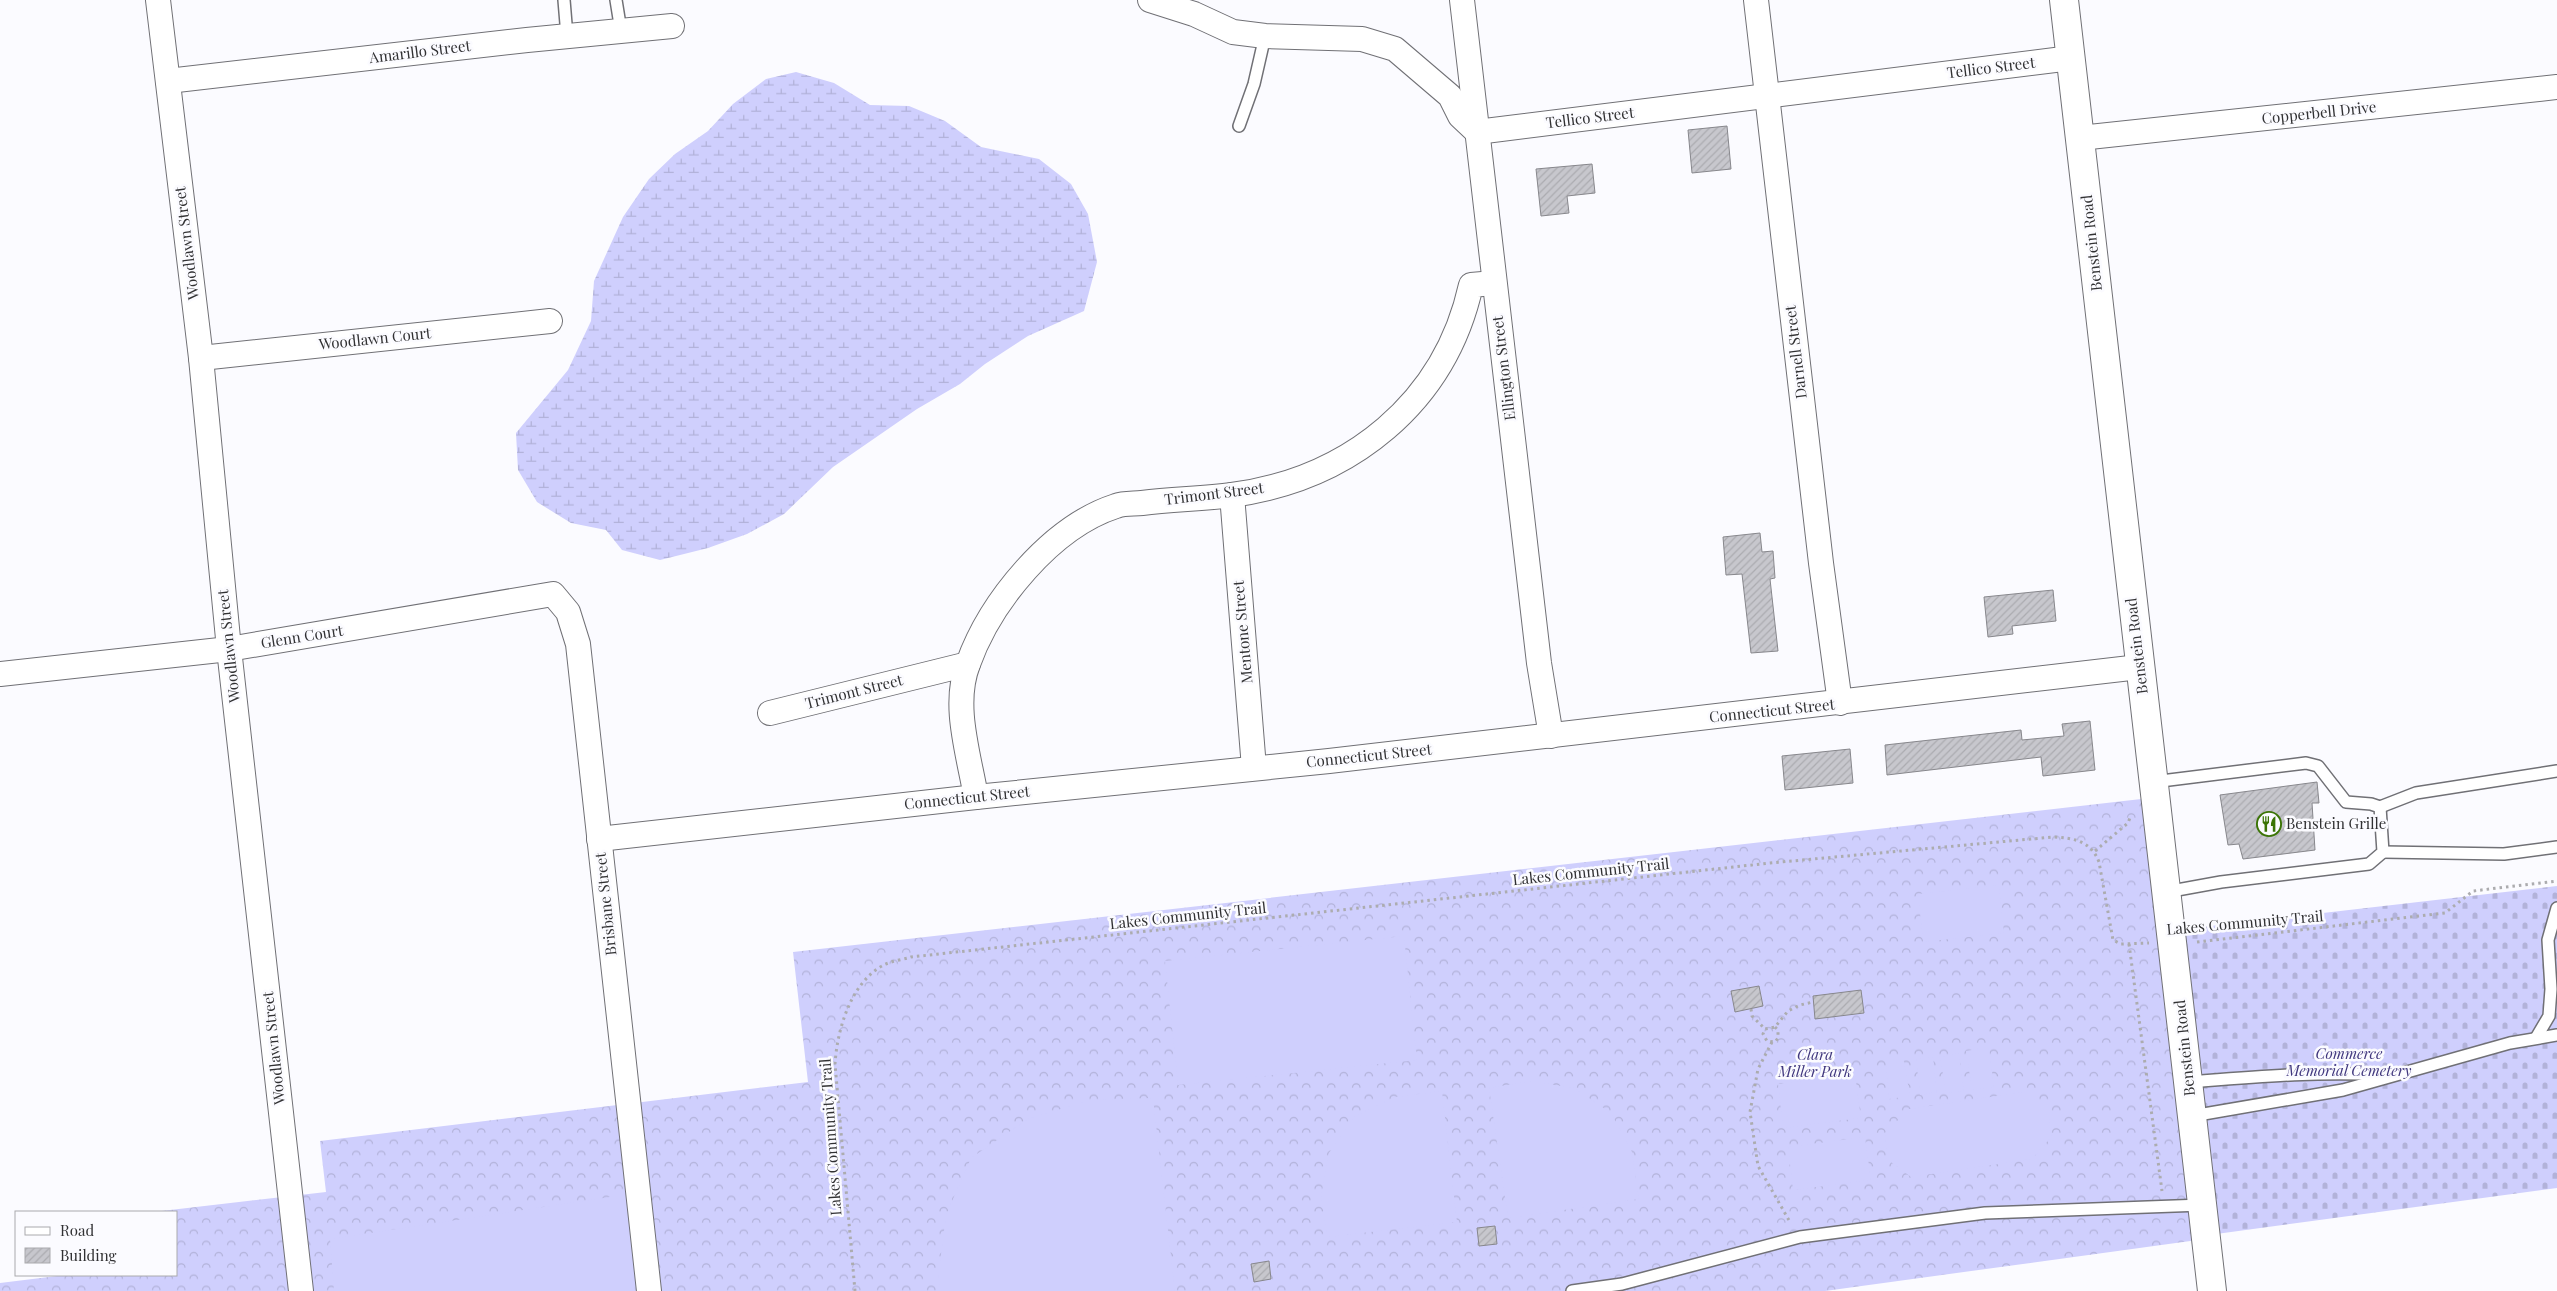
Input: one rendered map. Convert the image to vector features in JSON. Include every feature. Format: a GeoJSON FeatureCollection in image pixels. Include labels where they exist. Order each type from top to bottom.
{"type":"FeatureCollection","features":[{"type":"Feature","properties":{"kind":"street","name":"Woodlawn Street"},"geometry":{"type":"LineString","coordinates":[[158,0],[201,358],[229,649],[301,1291]]}},
{"type":"Feature","properties":{"kind":"street"},"geometry":{"type":"LineString","coordinates":[[1150,0],[1174,4],[1232,32],[1265,36],[1353,38],[1395,49],[1450,96],[1460,116],[1477,132]]}},
{"type":"Feature","properties":{"kind":"street","name":"Ellington Street"},"geometry":{"type":"LineString","coordinates":[[1462,0],[1538,653],[1551,736]]}},
{"type":"Feature","properties":{"kind":"street","name":"Darnell Street"},"geometry":{"type":"LineString","coordinates":[[1756,0],[1821,563],[1840,703]]}},
{"type":"Feature","properties":{"kind":"street","name":"Benstein Road"},"geometry":{"type":"LineString","coordinates":[[2064,0],[2212,1291]]}},
{"type":"Feature","properties":{"kind":"street","name":"Amarillo Street"},"geometry":{"type":"LineString","coordinates":[[168,81],[672,26]]}},
{"type":"Feature","properties":{"kind":"street","name":"Tellico Street"},"geometry":{"type":"LineString","coordinates":[[1477,132],[2070,58]]}},
{"type":"Feature","properties":{"kind":"street","name":"Copperbell Drive"},"geometry":{"type":"LineString","coordinates":[[2080,138],[2557,87]]}},
{"type":"Feature","properties":{"kind":"street","name":"Trimont Street"},"geometry":{"type":"LineString","coordinates":[[976,797],[962,713],[962,680],[976,640],[1001,598],[1042,554],[1079,523],[1116,506],[1232,495],[1284,484],[1318,471],[1351,455],[1394,423],[1434,375],[1466,309],[1471,285],[1494,283]]}},
{"type":"Feature","properties":{"kind":"street","name":"Woodlawn Court"},"geometry":{"type":"LineString","coordinates":[[201,358],[550,321]]}},
{"type":"Feature","properties":{"kind":"street","name":"Mentone Street"},"geometry":{"type":"LineString","coordinates":[[1232,495],[1254,768]]}},
{"type":"Feature","properties":{"kind":"street","name":"Brisbane Street"},"geometry":{"type":"LineString","coordinates":[[483,607],[525,597],[553,594],[568,612],[578,644],[649,1291]]}},
{"type":"Feature","properties":{"kind":"street","name":"Glenn Court"},"geometry":{"type":"LineString","coordinates":[[0,674],[229,649],[483,607]]}},
{"type":"Feature","properties":{"kind":"street","name":"Trimont Street"},"geometry":{"type":"LineString","coordinates":[[770,713],[968,664]]}},
{"type":"Feature","properties":{"kind":"street","name":"Connecticut Street"},"geometry":{"type":"LineString","coordinates":[[599,838],[1551,736],[2139,667]]}},
{"type":"Feature","properties":{"kind":"lane"},"geometry":{"type":"LineString","coordinates":[[564,0],[567,36]]}},
{"type":"Feature","properties":{"kind":"lane"},"geometry":{"type":"LineString","coordinates":[[616,0],[621,31]]}},
{"type":"Feature","properties":{"kind":"lane"},"geometry":{"type":"LineString","coordinates":[[1238,126],[1254,84],[1265,36]]}},
{"type":"Feature","properties":{"kind":"lane"},"geometry":{"type":"LineString","coordinates":[[2153,782],[2306,763],[2318,766],[2346,802],[2371,804],[2380,807],[2416,793],[2557,771]]}},
{"type":"Feature","properties":{"kind":"lane"},"geometry":{"type":"LineString","coordinates":[[2380,807],[2383,852]]}},
{"type":"Feature","properties":{"kind":"lane"},"geometry":{"type":"LineString","coordinates":[[2166,892],[2221,882],[2369,864],[2383,852],[2504,854],[2557,847]]}},
{"type":"Feature","properties":{"kind":"lane"},"geometry":{"type":"LineString","coordinates":[[2536,1038],[2549,1016],[2551,989],[2548,940],[2557,908]]}},
{"type":"Feature","properties":{"kind":"lane"},"geometry":{"type":"LineString","coordinates":[[2192,1116],[2343,1090],[2510,1043],[2557,1035]]}},
{"type":"Feature","properties":{"kind":"lane"},"geometry":{"type":"LineString","coordinates":[[2188,1082],[2277,1075],[2355,1073],[2392,1075]]}},
{"type":"Feature","properties":{"kind":"lane"},"geometry":{"type":"LineString","coordinates":[[1572,1291],[1622,1284],[1800,1237],[1985,1213],[2202,1205]]}},
{"type":"Feature","properties":{"kind":"path"},"geometry":{"type":"LineString","coordinates":[[2133,811],[2128,823],[2095,851],[2099,862],[2113,940],[2116,944],[2129,944],[2161,1189],[2169,1206]]}},
{"type":"Feature","properties":{"kind":"path","name":"Lakes Community Trail"},"geometry":{"type":"LineString","coordinates":[[856,1291],[835,1064],[836,1046],[846,1010],[858,991],[882,966],[911,957],[1780,862],[2053,837],[2071,838],[2086,844],[2095,851]]}},
{"type":"Feature","properties":{"kind":"path","name":"Lakes Community Trail"},"geometry":{"type":"LineString","coordinates":[[2129,944],[2189,943],[2445,913],[2473,891],[2557,881]]}},
{"type":"Feature","properties":{"kind":"path"},"geometry":{"type":"LineString","coordinates":[[1765,1029],[1775,1027],[1788,1011],[1800,1005],[1813,1002]]}},
{"type":"Feature","properties":{"kind":"path"},"geometry":{"type":"LineString","coordinates":[[1751,1009],[1752,1016],[1765,1029]]}},
{"type":"Feature","properties":{"kind":"path"},"geometry":{"type":"LineString","coordinates":[[1775,1027],[1779,1036],[1772,1042],[1758,1068],[1750,1112],[1758,1166],[1779,1206],[1800,1237]]}},
{"type":"Feature","properties":{"kind":"path"},"geometry":{"type":"LineString","coordinates":[[1765,1029],[1763,1037],[1767,1041],[1772,1042]]}},
{"type":"Feature","properties":{"kind":"green space"},"geometry":{"type":"Polygon","coordinates":[[[796,72],[834,83],[870,105],[909,106],[945,121],[981,147],[1039,159],[1071,184],[1088,214],[1097,262],[1084,311],[1028,336],[985,364],[960,384],[917,409],[833,467],[784,514],[747,534],[708,548],[660,560],[622,550],[606,530],[571,523],[537,502],[518,470],[516,433],[568,370],[591,321],[594,281],[623,217],[649,179],[675,154],[708,131],[733,104],[766,79],[796,72]]]}},
{"type":"Feature","properties":{"kind":"green space","name":"Clara Miller Park"},"geometry":{"type":"Polygon","coordinates":[[[2150,798],[2205,1239],[1825,1291],[0,1291],[0,1283],[57,1276],[178,1276],[178,1211],[162,1211],[326,1192],[320,1141],[808,1082],[793,952],[2150,798]]]}},
{"type":"Feature","properties":{"kind":"green space"},"geometry":{"type":"Polygon","coordinates":[[[1999,885],[2004,933],[1923,942],[1918,894],[1999,885]]]}},
{"type":"Feature","properties":{"kind":"green space","name":"Commerce Memorial Cemetery"},"geometry":{"type":"Polygon","coordinates":[[[2557,886],[2557,1188],[2209,1235],[2176,930],[2557,886]]]}},
{"type":"Feature","properties":{"kind":"green space"},"geometry":{"type":"Polygon","coordinates":[[[1404,936],[1417,1060],[1178,1085],[1165,961],[1404,936]]]}},
{"type":"Feature","properties":{"kind":"green space"},"geometry":{"type":"Polygon","coordinates":[[[1989,1047],[1994,1087],[1972,1090],[1966,1051],[1989,1047]]]}},
{"type":"Feature","properties":{"kind":"green space"},"geometry":{"type":"Polygon","coordinates":[[[1959,1053],[1964,1091],[1946,1093],[1940,1057],[1959,1053]]]}},
{"type":"Feature","properties":{"kind":"green space"},"geometry":{"type":"Polygon","coordinates":[[[1933,1057],[1937,1092],[1920,1095],[1916,1059],[1933,1057]]]}},
{"type":"Feature","properties":{"kind":"green space"},"geometry":{"type":"Polygon","coordinates":[[[1904,1061],[1910,1096],[1889,1099],[1886,1065],[1904,1061]]]}},
{"type":"Feature","properties":{"kind":"green space"},"geometry":{"type":"Polygon","coordinates":[[[1855,1074],[1861,1118],[1783,1128],[1778,1084],[1855,1074]]]}},
{"type":"Feature","properties":{"kind":"green space"},"geometry":{"type":"Polygon","coordinates":[[[1530,1081],[1574,1088],[1611,1113],[1632,1152],[1639,1199],[1508,1218],[1489,1088],[1530,1081]]]}},
{"type":"Feature","properties":{"kind":"green space"},"geometry":{"type":"Polygon","coordinates":[[[1442,1091],[1457,1222],[1327,1237],[1321,1196],[1329,1153],[1355,1116],[1395,1097],[1442,1091]]]}},
{"type":"Feature","properties":{"kind":"green space"},"geometry":{"type":"Polygon","coordinates":[[[2024,1092],[2048,1110],[2052,1136],[2032,1159],[1911,1177],[1887,1159],[1885,1133],[1909,1109],[2024,1092]]]}},
{"type":"Feature","properties":{"kind":"green space"},"geometry":{"type":"Polygon","coordinates":[[[1153,1098],[1175,1291],[940,1291],[938,1277],[946,1215],[971,1158],[1028,1119],[1090,1100],[1153,1098]]]}},
{"type":"Feature","properties":{"kind":"green space"},"geometry":{"type":"Polygon","coordinates":[[[1865,1137],[1871,1180],[1793,1190],[1788,1147],[1865,1137]]]}},
{"type":"Feature","properties":{"kind":"green space"},"geometry":{"type":"Polygon","coordinates":[[[630,1194],[635,1291],[334,1291],[330,1239],[630,1194]]]}},
{"type":"Feature","properties":{"kind":"building"},"geometry":{"type":"Polygon","coordinates":[[[1727,126],[1731,169],[1692,173],[1688,130],[1727,126]]]}},
{"type":"Feature","properties":{"kind":"building"},"geometry":{"type":"Polygon","coordinates":[[[1592,164],[1595,193],[1567,196],[1569,213],[1541,216],[1536,169],[1592,164]]]}},
{"type":"Feature","properties":{"kind":"building"},"geometry":{"type":"Polygon","coordinates":[[[1760,533],[1762,552],[1773,551],[1775,578],[1770,579],[1778,651],[1751,653],[1742,574],[1726,575],[1723,537],[1760,533]]]}},
{"type":"Feature","properties":{"kind":"building"},"geometry":{"type":"Polygon","coordinates":[[[2053,590],[2056,621],[2012,626],[2013,634],[1988,637],[1984,597],[2053,590]]]}},
{"type":"Feature","properties":{"kind":"building"},"geometry":{"type":"Polygon","coordinates":[[[2090,721],[2095,770],[2043,776],[2041,757],[1887,775],[1885,745],[2021,730],[2022,740],[2064,736],[2062,724],[2090,721]]]}},
{"type":"Feature","properties":{"kind":"building"},"geometry":{"type":"Polygon","coordinates":[[[1850,749],[1853,783],[1785,790],[1782,756],[1850,749]]]}},
{"type":"Feature","properties":{"kind":"building","name":"Benstein Grille"},"geometry":{"type":"Polygon","coordinates":[[[2317,782],[2319,803],[2312,803],[2315,850],[2243,859],[2239,844],[2228,845],[2220,795],[2317,782]]]}},
{"type":"Feature","properties":{"kind":"building"},"geometry":{"type":"Polygon","coordinates":[[[1759,986],[1763,1006],[1735,1012],[1731,991],[1759,986]]]}},
{"type":"Feature","properties":{"kind":"building"},"geometry":{"type":"Polygon","coordinates":[[[1861,990],[1864,1013],[1815,1019],[1813,996],[1861,990]]]}},
{"type":"Feature","properties":{"kind":"building"},"geometry":{"type":"Polygon","coordinates":[[[1495,1226],[1497,1244],[1479,1246],[1477,1228],[1495,1226]]]}},
{"type":"Feature","properties":{"kind":"building"},"geometry":{"type":"Polygon","coordinates":[[[1269,1261],[1271,1279],[1254,1282],[1251,1264],[1269,1261]]]}},
{"type":"Feature","properties":{"kind":"place","name":"Benstein Grille"},"geometry":{"type":"Point","coordinates":[2269,824]}}]}
